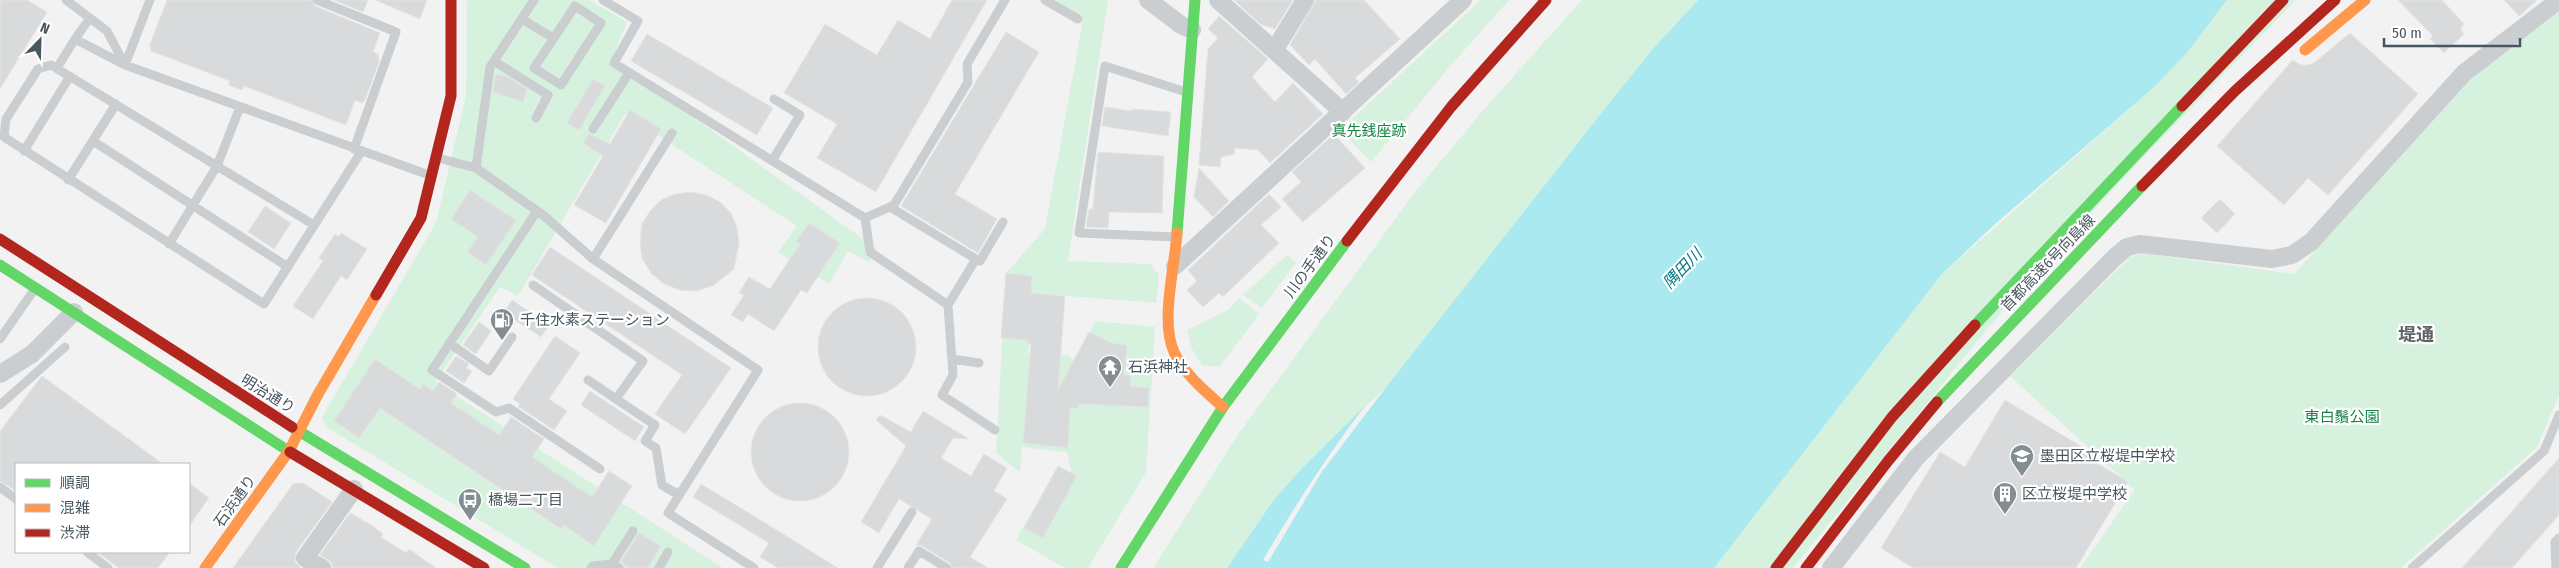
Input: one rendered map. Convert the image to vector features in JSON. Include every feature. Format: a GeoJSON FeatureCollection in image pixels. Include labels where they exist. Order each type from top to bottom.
{"type":"FeatureCollection","features":[{"type":"Feature","properties":{"kind":"main road","name":"石浜通り"},"geometry":{"type":"LineString","coordinates":[[205,568],[289,451],[316,396],[422,218],[451,96],[451,0]]}},
{"type":"Feature","properties":{"kind":"main road"},"geometry":{"type":"LineString","coordinates":[[1195,0],[1175,266],[1168,322],[1174,352],[1199,386],[1223,407]]}},
{"type":"Feature","properties":{"kind":"main road","name":"川の手通り"},"geometry":{"type":"LineString","coordinates":[[1121,568],[1223,407],[1412,154],[1546,0]]}},
{"type":"Feature","properties":{"kind":"main road","name":"首都高速6号向島線"},"geometry":{"type":"LineString","coordinates":[[1776,568],[1892,417],[2027,268],[2283,0]]}},
{"type":"Feature","properties":{"kind":"main road","name":"首都高速6号向島線"},"geometry":{"type":"LineString","coordinates":[[1806,568],[1916,426],[1959,378],[2052,283],[2169,157],[2248,79],[2335,0]]}},
{"type":"Feature","properties":{"kind":"main road"},"geometry":{"type":"LineString","coordinates":[[2298,56],[2365,0]]}},
{"type":"Feature","properties":{"kind":"main road"},"geometry":{"type":"LineString","coordinates":[[2150,138],[2295,5]]}},
{"type":"Feature","properties":{"kind":"main road"},"geometry":{"type":"LineString","coordinates":[[2052,283],[2176,162],[2219,125]]}},
{"type":"Feature","properties":{"kind":"main road","name":"明治通り"},"geometry":{"type":"LineString","coordinates":[[0,239],[252,403],[525,568]]}},
{"type":"Feature","properties":{"kind":"main road"},"geometry":{"type":"LineString","coordinates":[[0,265],[289,451],[354,489],[474,565]]}},
{"type":"Feature","properties":{"kind":"street"},"geometry":{"type":"LineString","coordinates":[[1148,0],[1181,25],[1192,30]]}},
{"type":"Feature","properties":{"kind":"street"},"geometry":{"type":"LineString","coordinates":[[1218,0],[1275,49],[1343,112]]}},
{"type":"Feature","properties":{"kind":"street"},"geometry":{"type":"LineString","coordinates":[[1275,49],[1305,0]]}},
{"type":"Feature","properties":{"kind":"street"},"geometry":{"type":"LineString","coordinates":[[1175,266],[1463,0]]}},
{"type":"Feature","properties":{"kind":"street"},"geometry":{"type":"LineString","coordinates":[[1831,568],[1916,458],[2127,247],[2140,244],[2272,259],[2292,255],[2311,242],[2464,73],[2559,0]]}},
{"type":"Feature","properties":{"kind":"street"},"geometry":{"type":"LineString","coordinates":[[2076,296],[2078,286],[2075,276],[2058,259],[2059,247],[2072,235],[2091,237],[2115,257]]}},
{"type":"Feature","properties":{"kind":"street"},"geometry":{"type":"LineString","coordinates":[[0,374],[32,354],[74,312]]}},
{"type":"Feature","properties":{"kind":"street"},"geometry":{"type":"LineString","coordinates":[[322,568],[305,558],[354,489]]}},
{"type":"Feature","properties":{"kind":"lane"},"geometry":{"type":"LineString","coordinates":[[66,0],[107,31],[125,65]]}},
{"type":"Feature","properties":{"kind":"lane"},"geometry":{"type":"LineString","coordinates":[[125,65],[150,0]]}},
{"type":"Feature","properties":{"kind":"lane"},"geometry":{"type":"LineString","coordinates":[[314,225],[51,65],[38,69],[6,118],[4,137],[68,180],[264,304],[314,225],[358,150],[396,32],[317,0]]}},
{"type":"Feature","properties":{"kind":"lane"},"geometry":{"type":"LineString","coordinates":[[476,168],[490,67],[534,0]]}},
{"type":"Feature","properties":{"kind":"lane"},"geometry":{"type":"LineString","coordinates":[[602,0],[638,21],[614,63],[865,218]]}},
{"type":"Feature","properties":{"kind":"lane"},"geometry":{"type":"LineString","coordinates":[[865,218],[894,205],[968,82],[967,64],[1005,0]]}},
{"type":"Feature","properties":{"kind":"lane"},"geometry":{"type":"LineString","coordinates":[[1045,0],[1078,19]]}},
{"type":"Feature","properties":{"kind":"lane"},"geometry":{"type":"LineString","coordinates":[[575,6],[601,23],[561,84],[534,68],[553,38],[575,6]]}},
{"type":"Feature","properties":{"kind":"lane"},"geometry":{"type":"LineString","coordinates":[[57,68],[90,18]]}},
{"type":"Feature","properties":{"kind":"lane"},"geometry":{"type":"LineString","coordinates":[[522,19],[553,38]]}},
{"type":"Feature","properties":{"kind":"lane"},"geometry":{"type":"LineString","coordinates":[[75,39],[125,65],[432,175]]}},
{"type":"Feature","properties":{"kind":"lane"},"geometry":{"type":"LineString","coordinates":[[494,61],[548,95],[536,118]]}},
{"type":"Feature","properties":{"kind":"lane"},"geometry":{"type":"LineString","coordinates":[[1177,237],[1079,233],[1105,66],[1188,93]]}},
{"type":"Feature","properties":{"kind":"lane"},"geometry":{"type":"LineString","coordinates":[[593,129],[629,72]]}},
{"type":"Feature","properties":{"kind":"lane"},"geometry":{"type":"LineString","coordinates":[[24,151],[70,76]]}},
{"type":"Feature","properties":{"kind":"lane"},"geometry":{"type":"LineString","coordinates":[[772,161],[800,115],[774,99]]}},
{"type":"Feature","properties":{"kind":"lane"},"geometry":{"type":"LineString","coordinates":[[68,180],[116,104]]}},
{"type":"Feature","properties":{"kind":"lane"},"geometry":{"type":"LineString","coordinates":[[169,244],[217,166],[240,107]]}},
{"type":"Feature","properties":{"kind":"lane"},"geometry":{"type":"LineString","coordinates":[[594,260],[672,133]]}},
{"type":"Feature","properties":{"kind":"lane"},"geometry":{"type":"LineString","coordinates":[[93,141],[288,267]]}},
{"type":"Feature","properties":{"kind":"lane"},"geometry":{"type":"LineString","coordinates":[[436,157],[476,168],[538,211],[594,260],[758,370],[668,513],[754,568]]}},
{"type":"Feature","properties":{"kind":"lane"},"geometry":{"type":"LineString","coordinates":[[890,206],[980,261],[1003,222]]}},
{"type":"Feature","properties":{"kind":"lane"},"geometry":{"type":"LineString","coordinates":[[538,211],[432,370],[496,412],[509,408],[600,469]]}},
{"type":"Feature","properties":{"kind":"lane"},"geometry":{"type":"LineString","coordinates":[[865,218],[870,252],[948,305]]}},
{"type":"Feature","properties":{"kind":"lane"},"geometry":{"type":"LineString","coordinates":[[976,259],[948,305],[953,375],[942,395],[995,430]]}},
{"type":"Feature","properties":{"kind":"lane"},"geometry":{"type":"LineString","coordinates":[[533,285],[643,361],[616,399]]}},
{"type":"Feature","properties":{"kind":"lane"},"geometry":{"type":"LineString","coordinates":[[0,339],[35,287]]}},
{"type":"Feature","properties":{"kind":"lane"},"geometry":{"type":"LineString","coordinates":[[449,344],[489,371],[512,337]]}},
{"type":"Feature","properties":{"kind":"lane"},"geometry":{"type":"LineString","coordinates":[[0,405],[65,347]]}},
{"type":"Feature","properties":{"kind":"lane"},"geometry":{"type":"LineString","coordinates":[[952,359],[979,364]]}},
{"type":"Feature","properties":{"kind":"lane"},"geometry":{"type":"LineString","coordinates":[[588,380],[655,425],[645,441],[656,448],[662,485],[679,495]]}},
{"type":"Feature","properties":{"kind":"lane"},"geometry":{"type":"LineString","coordinates":[[0,397],[18,388]]}},
{"type":"Feature","properties":{"kind":"lane"},"geometry":{"type":"LineString","coordinates":[[2412,568],[2544,451],[2559,415]]}},
{"type":"Feature","properties":{"kind":"lane"},"geometry":{"type":"LineString","coordinates":[[0,487],[15,499]]}},
{"type":"Feature","properties":{"kind":"lane"},"geometry":{"type":"LineString","coordinates":[[877,568],[912,512]]}},
{"type":"Feature","properties":{"kind":"lane"},"geometry":{"type":"LineString","coordinates":[[592,568],[593,566],[616,566],[633,531]]}},
{"type":"Feature","properties":{"kind":"lane"},"geometry":{"type":"LineString","coordinates":[[2556,568],[2556,542],[2559,538]]}},
{"type":"Feature","properties":{"kind":"lane"},"geometry":{"type":"LineString","coordinates":[[908,568],[919,551],[947,568]]}},
{"type":"Feature","properties":{"kind":"lane"},"geometry":{"type":"LineString","coordinates":[[659,568],[668,552]]}},
{"type":"Feature","properties":{"kind":"lane"},"geometry":{"type":"LineString","coordinates":[[88,553],[108,568]]}},
{"type":"Feature","properties":{"kind":"green space"},"geometry":{"type":"Polygon","coordinates":[[[467,0],[590,0],[627,22],[612,59],[877,249],[869,262],[848,251],[829,284],[778,252],[797,226],[625,114],[518,296],[500,287],[435,382],[723,568],[558,568],[325,426],[322,417],[436,223],[466,96],[467,0]]]}},
{"type":"Feature","properties":{"kind":"green space"},"geometry":{"type":"Polygon","coordinates":[[[1052,0],[1108,0],[1068,261],[1150,264],[1159,275],[1156,303],[1032,293],[1028,353],[1068,355],[1073,360],[1096,321],[1155,327],[1146,472],[1088,568],[1065,568],[1016,540],[1058,466],[1071,472],[1067,452],[1022,447],[1020,472],[996,453],[1006,273],[1045,229],[1083,20],[1052,0]]]}},
{"type":"Feature","properties":{"kind":"green space","name":"真先銭座跡"},"geometry":{"type":"Polygon","coordinates":[[[1481,0],[1509,0],[1451,65],[1371,162],[1340,130],[1481,0]]]}},
{"type":"Feature","properties":{"kind":"green space"},"geometry":{"type":"Polygon","coordinates":[[[1582,0],[1698,0],[1651,51],[1387,386],[1301,469],[1273,501],[1227,568],[1153,568],[1237,436],[1415,192],[1486,107],[1582,0]]]}},
{"type":"Feature","properties":{"kind":"green space"},"geometry":{"type":"Polygon","coordinates":[[[2227,0],[2296,0],[2138,163],[2015,295],[1793,568],[1714,568],[1941,275],[2151,90],[2186,54],[2227,0]]]}},
{"type":"Feature","properties":{"kind":"green space","name":"東白鬚公園"},"geometry":{"type":"Polygon","coordinates":[[[2559,12],[2559,395],[2537,447],[2401,568],[2080,568],[2135,490],[2010,376],[2130,257],[2141,253],[2294,274],[2470,80],[2559,12]]]}},
{"type":"Feature","properties":{"kind":"green space"},"geometry":{"type":"Polygon","coordinates":[[[1287,255],[1296,262],[1262,308],[1243,295],[1287,255]]]}},
{"type":"Feature","properties":{"kind":"green space"},"geometry":{"type":"Polygon","coordinates":[[[1239,298],[1259,314],[1220,366],[1202,366],[1192,349],[1187,330],[1229,309],[1239,298]]]}},
{"type":"Feature","properties":{"kind":"water","name":"隅田川"},"geometry":{"type":"Polygon","coordinates":[[[1698,0],[2227,0],[2186,54],[2151,90],[1995,224],[1941,275],[1714,568],[1227,568],[1273,501],[1301,469],[1364,407],[1324,463],[1287,521],[1263,560],[1268,562],[1321,473],[1387,386],[1651,51],[1698,0]]]}},
{"type":"Feature","properties":{"kind":"building"},"geometry":{"type":"Polygon","coordinates":[[[0,0],[27,0],[47,12],[0,89],[0,0]]]}},
{"type":"Feature","properties":{"kind":"building"},"geometry":{"type":"Polygon","coordinates":[[[167,0],[311,0],[315,6],[380,33],[373,52],[378,54],[379,62],[365,100],[362,103],[355,100],[346,125],[244,86],[242,90],[228,85],[230,81],[151,51],[150,44],[167,0]]]}},
{"type":"Feature","properties":{"kind":"building"},"geometry":{"type":"Polygon","coordinates":[[[334,0],[368,0],[363,12],[334,0]]]}},
{"type":"Feature","properties":{"kind":"building"},"geometry":{"type":"Polygon","coordinates":[[[375,0],[427,0],[420,19],[375,0]]]}},
{"type":"Feature","properties":{"kind":"building"},"geometry":{"type":"Polygon","coordinates":[[[952,0],[987,0],[876,192],[817,158],[837,124],[784,93],[825,24],[877,55],[898,20],[930,39],[952,0]]]}},
{"type":"Feature","properties":{"kind":"building"},"geometry":{"type":"Polygon","coordinates":[[[1234,0],[1293,0],[1275,29],[1260,24],[1234,0]]]}},
{"type":"Feature","properties":{"kind":"building"},"geometry":{"type":"Polygon","coordinates":[[[1316,0],[1364,0],[1400,39],[1355,78],[1359,82],[1346,94],[1315,59],[1309,65],[1290,45],[1316,0]]]}},
{"type":"Feature","properties":{"kind":"building"},"geometry":{"type":"Polygon","coordinates":[[[2398,0],[2442,0],[2464,24],[2460,29],[2464,34],[2444,53],[2430,39],[2433,36],[2398,0]]]}},
{"type":"Feature","properties":{"kind":"building"},"geometry":{"type":"Polygon","coordinates":[[[2504,0],[2537,0],[2519,16],[2504,0]]]}},
{"type":"Feature","properties":{"kind":"building"},"geometry":{"type":"Polygon","coordinates":[[[1219,16],[1268,59],[1252,77],[1275,102],[1293,83],[1323,114],[1270,163],[1258,150],[1235,148],[1234,154],[1221,157],[1220,167],[1199,165],[1208,49],[1218,38],[1208,29],[1219,16]]]}},
{"type":"Feature","properties":{"kind":"building"},"geometry":{"type":"Polygon","coordinates":[[[1006,32],[1039,52],[955,194],[997,219],[978,253],[901,206],[1006,32]]]}},
{"type":"Feature","properties":{"kind":"building"},"geometry":{"type":"Polygon","coordinates":[[[2350,33],[2418,94],[2328,195],[2308,178],[2284,205],[2217,146],[2293,60],[2300,65],[2308,65],[2315,62],[2350,33]]]}},
{"type":"Feature","properties":{"kind":"building"},"geometry":{"type":"Polygon","coordinates":[[[647,34],[773,108],[757,135],[631,61],[647,34]]]}},
{"type":"Feature","properties":{"kind":"building"},"geometry":{"type":"Polygon","coordinates":[[[496,74],[508,77],[527,89],[523,102],[493,92],[496,74]]]}},
{"type":"Feature","properties":{"kind":"building"},"geometry":{"type":"Polygon","coordinates":[[[593,79],[605,86],[579,130],[567,123],[593,79]]]}},
{"type":"Feature","properties":{"kind":"building"},"geometry":{"type":"Polygon","coordinates":[[[1105,107],[1132,111],[1132,109],[1171,112],[1168,136],[1102,126],[1105,107]]]}},
{"type":"Feature","properties":{"kind":"building"},"geometry":{"type":"Polygon","coordinates":[[[630,110],[661,129],[606,223],[574,205],[603,156],[583,143],[589,134],[610,144],[630,110]]]}},
{"type":"Feature","properties":{"kind":"building"},"geometry":{"type":"Polygon","coordinates":[[[1334,134],[1365,168],[1303,222],[1282,199],[1301,182],[1292,172],[1334,134]]]}},
{"type":"Feature","properties":{"kind":"building"},"geometry":{"type":"Polygon","coordinates":[[[1098,152],[1164,156],[1162,213],[1109,212],[1108,228],[1086,227],[1089,209],[1093,209],[1098,152]]]}},
{"type":"Feature","properties":{"kind":"building"},"geometry":{"type":"Polygon","coordinates":[[[1199,168],[1229,201],[1213,217],[1194,197],[1199,168]]]}},
{"type":"Feature","properties":{"kind":"building"},"geometry":{"type":"Polygon","coordinates":[[[470,190],[516,220],[486,265],[467,252],[478,237],[451,219],[470,190]]]}},
{"type":"Feature","properties":{"kind":"building"},"geometry":{"type":"Polygon","coordinates":[[[691,192],[706,195],[720,202],[731,213],[737,228],[739,243],[734,269],[714,285],[697,291],[680,290],[664,284],[651,273],[642,258],[640,241],[642,224],[650,211],[661,200],[675,194],[691,192]]]}},
{"type":"Feature","properties":{"kind":"building"},"geometry":{"type":"Polygon","coordinates":[[[1269,194],[1281,207],[1261,225],[1279,243],[1223,297],[1219,293],[1203,307],[1187,290],[1197,281],[1188,270],[1269,194]]]}},
{"type":"Feature","properties":{"kind":"building"},"geometry":{"type":"Polygon","coordinates":[[[2220,199],[2235,214],[2217,233],[2201,218],[2220,199]]]}},
{"type":"Feature","properties":{"kind":"building"},"geometry":{"type":"Polygon","coordinates":[[[265,206],[291,223],[274,249],[248,232],[265,206]]]}},
{"type":"Feature","properties":{"kind":"building"},"geometry":{"type":"Polygon","coordinates":[[[809,223],[840,243],[807,293],[801,290],[774,331],[748,314],[743,322],[731,315],[744,295],[739,293],[749,277],[770,289],[800,244],[796,242],[809,223]]]}},
{"type":"Feature","properties":{"kind":"building"},"geometry":{"type":"Polygon","coordinates":[[[341,233],[367,249],[347,280],[341,276],[313,319],[293,306],[323,261],[319,258],[335,234],[339,237],[341,233]]]}},
{"type":"Feature","properties":{"kind":"building"},"geometry":{"type":"Polygon","coordinates":[[[550,247],[731,368],[685,434],[655,414],[682,375],[532,275],[550,247]]]}},
{"type":"Feature","properties":{"kind":"building"},"geometry":{"type":"Polygon","coordinates":[[[1006,273],[1032,276],[1031,293],[1065,296],[1058,390],[1089,332],[1112,343],[1127,345],[1124,375],[1131,375],[1130,386],[1149,388],[1148,407],[1079,404],[1078,408],[1070,408],[1068,448],[1023,443],[1031,344],[1027,344],[1028,340],[1001,338],[1006,273]]]}},
{"type":"Feature","properties":{"kind":"building"},"geometry":{"type":"Polygon","coordinates":[[[867,298],[886,302],[902,312],[912,328],[916,347],[912,366],[902,382],[886,392],[867,396],[848,392],[832,382],[822,366],[818,347],[822,328],[832,312],[848,302],[867,298]]]}},
{"type":"Feature","properties":{"kind":"building"},"geometry":{"type":"Polygon","coordinates":[[[512,300],[549,325],[541,337],[504,313],[512,300]]]}},
{"type":"Feature","properties":{"kind":"building"},"geometry":{"type":"Polygon","coordinates":[[[479,322],[491,331],[476,354],[463,345],[479,322]]]}},
{"type":"Feature","properties":{"kind":"building"},"geometry":{"type":"Polygon","coordinates":[[[555,336],[580,353],[549,399],[567,411],[554,430],[518,406],[520,404],[513,399],[555,336]]]}},
{"type":"Feature","properties":{"kind":"building"},"geometry":{"type":"Polygon","coordinates":[[[456,356],[469,364],[466,368],[472,371],[464,383],[446,371],[456,356]]]}},
{"type":"Feature","properties":{"kind":"building"},"geometry":{"type":"Polygon","coordinates":[[[375,359],[420,389],[423,384],[433,391],[439,382],[457,394],[451,403],[499,435],[511,417],[544,439],[532,457],[592,497],[609,471],[632,486],[594,546],[564,525],[561,529],[380,408],[359,438],[334,421],[375,359]]]}},
{"type":"Feature","properties":{"kind":"building"},"geometry":{"type":"Polygon","coordinates":[[[42,376],[162,463],[15,463],[15,490],[0,481],[0,431],[42,376]]]}},
{"type":"Feature","properties":{"kind":"building"},"geometry":{"type":"Polygon","coordinates":[[[590,391],[644,427],[635,441],[581,405],[590,391]]]}},
{"type":"Feature","properties":{"kind":"building","name":"墨田区立桜堤中学校"},"geometry":{"type":"Polygon","coordinates":[[[2005,400],[2095,455],[2092,460],[2128,482],[2076,568],[1913,568],[1881,548],[1940,452],[1965,467],[2005,400]]]}},
{"type":"Feature","properties":{"kind":"building"},"geometry":{"type":"Polygon","coordinates":[[[800,403],[819,406],[835,417],[846,433],[849,452],[846,471],[835,487],[819,498],[800,501],[781,498],[765,487],[754,471],[751,452],[754,433],[765,417],[781,406],[800,403]]]}},
{"type":"Feature","properties":{"kind":"building"},"geometry":{"type":"Polygon","coordinates":[[[923,411],[969,439],[953,438],[941,458],[971,476],[984,454],[1007,468],[994,491],[1007,499],[970,557],[988,568],[953,568],[950,563],[922,546],[916,545],[932,519],[899,499],[879,533],[861,522],[906,446],[876,420],[880,415],[911,432],[923,411]]]}},
{"type":"Feature","properties":{"kind":"building"},"geometry":{"type":"Polygon","coordinates":[[[2559,458],[2559,515],[2512,568],[2462,568],[2559,458]]]}},
{"type":"Feature","properties":{"kind":"building"},"geometry":{"type":"Polygon","coordinates":[[[1058,466],[1077,476],[1043,538],[1024,528],[1058,466]]]}},
{"type":"Feature","properties":{"kind":"building"},"geometry":{"type":"Polygon","coordinates":[[[303,483],[332,502],[296,552],[295,562],[301,568],[233,568],[293,484],[303,483]]]}},
{"type":"Feature","properties":{"kind":"building"},"geometry":{"type":"Polygon","coordinates":[[[190,484],[209,498],[190,525],[190,484]]]}},
{"type":"Feature","properties":{"kind":"building"},"geometry":{"type":"Polygon","coordinates":[[[701,484],[838,568],[778,568],[760,557],[769,543],[693,497],[701,484]]]}},
{"type":"Feature","properties":{"kind":"building"},"geometry":{"type":"Polygon","coordinates":[[[350,513],[371,525],[383,534],[381,537],[406,553],[409,549],[436,568],[333,568],[331,562],[320,555],[350,513]]]}},
{"type":"Feature","properties":{"kind":"building"},"geometry":{"type":"Polygon","coordinates":[[[639,533],[661,546],[648,568],[629,568],[621,562],[639,533]]]}},
{"type":"Feature","properties":{"kind":"building"},"geometry":{"type":"Polygon","coordinates":[[[98,553],[169,553],[158,568],[119,568],[98,553]]]}},
{"type":"Feature","properties":{"kind":"traffic: fast"},"geometry":{"type":"LineString","coordinates":[[1177,233],[1195,0]]}},
{"type":"Feature","properties":{"kind":"traffic: fast"},"geometry":{"type":"LineString","coordinates":[[1975,325],[2182,106]]}},
{"type":"Feature","properties":{"kind":"traffic: fast"},"geometry":{"type":"LineString","coordinates":[[1937,402],[2142,186]]}},
{"type":"Feature","properties":{"kind":"traffic: fast"},"geometry":{"type":"LineString","coordinates":[[1121,568],[1223,407],[1347,241]]}},
{"type":"Feature","properties":{"kind":"traffic: fast"},"geometry":{"type":"LineString","coordinates":[[0,265],[290,452]]}},
{"type":"Feature","properties":{"kind":"traffic: fast"},"geometry":{"type":"LineString","coordinates":[[292,427],[525,568]]}},
{"type":"Feature","properties":{"kind":"traffic: slow"},"geometry":{"type":"LineString","coordinates":[[2305,50],[2365,0]]}},
{"type":"Feature","properties":{"kind":"traffic: slow"},"geometry":{"type":"LineString","coordinates":[[1177,233],[1168,310],[1170,339],[1174,352],[1183,368],[1223,407]]}},
{"type":"Feature","properties":{"kind":"traffic: slow"},"geometry":{"type":"LineString","coordinates":[[205,568],[289,451],[317,396],[376,295]]}},
{"type":"Feature","properties":{"kind":"traffic: jam"},"geometry":{"type":"LineString","coordinates":[[376,295],[421,218],[451,96],[451,0]]}},
{"type":"Feature","properties":{"kind":"traffic: jam"},"geometry":{"type":"LineString","coordinates":[[1347,241],[1451,107],[1546,0]]}},
{"type":"Feature","properties":{"kind":"traffic: jam"},"geometry":{"type":"LineString","coordinates":[[2182,106],[2283,0]]}},
{"type":"Feature","properties":{"kind":"traffic: jam"},"geometry":{"type":"LineString","coordinates":[[2142,186],[2235,91],[2335,0]]}},
{"type":"Feature","properties":{"kind":"traffic: jam"},"geometry":{"type":"LineString","coordinates":[[0,239],[292,427]]}},
{"type":"Feature","properties":{"kind":"traffic: jam"},"geometry":{"type":"LineString","coordinates":[[1776,568],[1892,417],[1975,325]]}},
{"type":"Feature","properties":{"kind":"traffic: jam"},"geometry":{"type":"LineString","coordinates":[[1806,568],[1888,461],[1937,402]]}},
{"type":"Feature","properties":{"kind":"traffic: jam"},"geometry":{"type":"LineString","coordinates":[[290,452],[484,568]]}},
{"type":"Feature","properties":{"kind":"place","name":"千住水素ステーション"},"geometry":{"type":"Point","coordinates":[502,341]}},
{"type":"Feature","properties":{"kind":"place","name":"石浜神社"},"geometry":{"type":"Point","coordinates":[1110,388]}},
{"type":"Feature","properties":{"kind":"place","name":"墨田区立桜堤中学校"},"geometry":{"type":"Point","coordinates":[2022,477]}},
{"type":"Feature","properties":{"kind":"place","name":"区立桜堤中学校"},"geometry":{"type":"Point","coordinates":[2005,515]}},
{"type":"Feature","properties":{"kind":"place","name":"橋場二丁目"},"geometry":{"type":"Point","coordinates":[470,521]}},
{"type":"Feature","properties":{"kind":"district","name":"堤通"},"geometry":{"type":"Point","coordinates":[2416,335]}}]}
